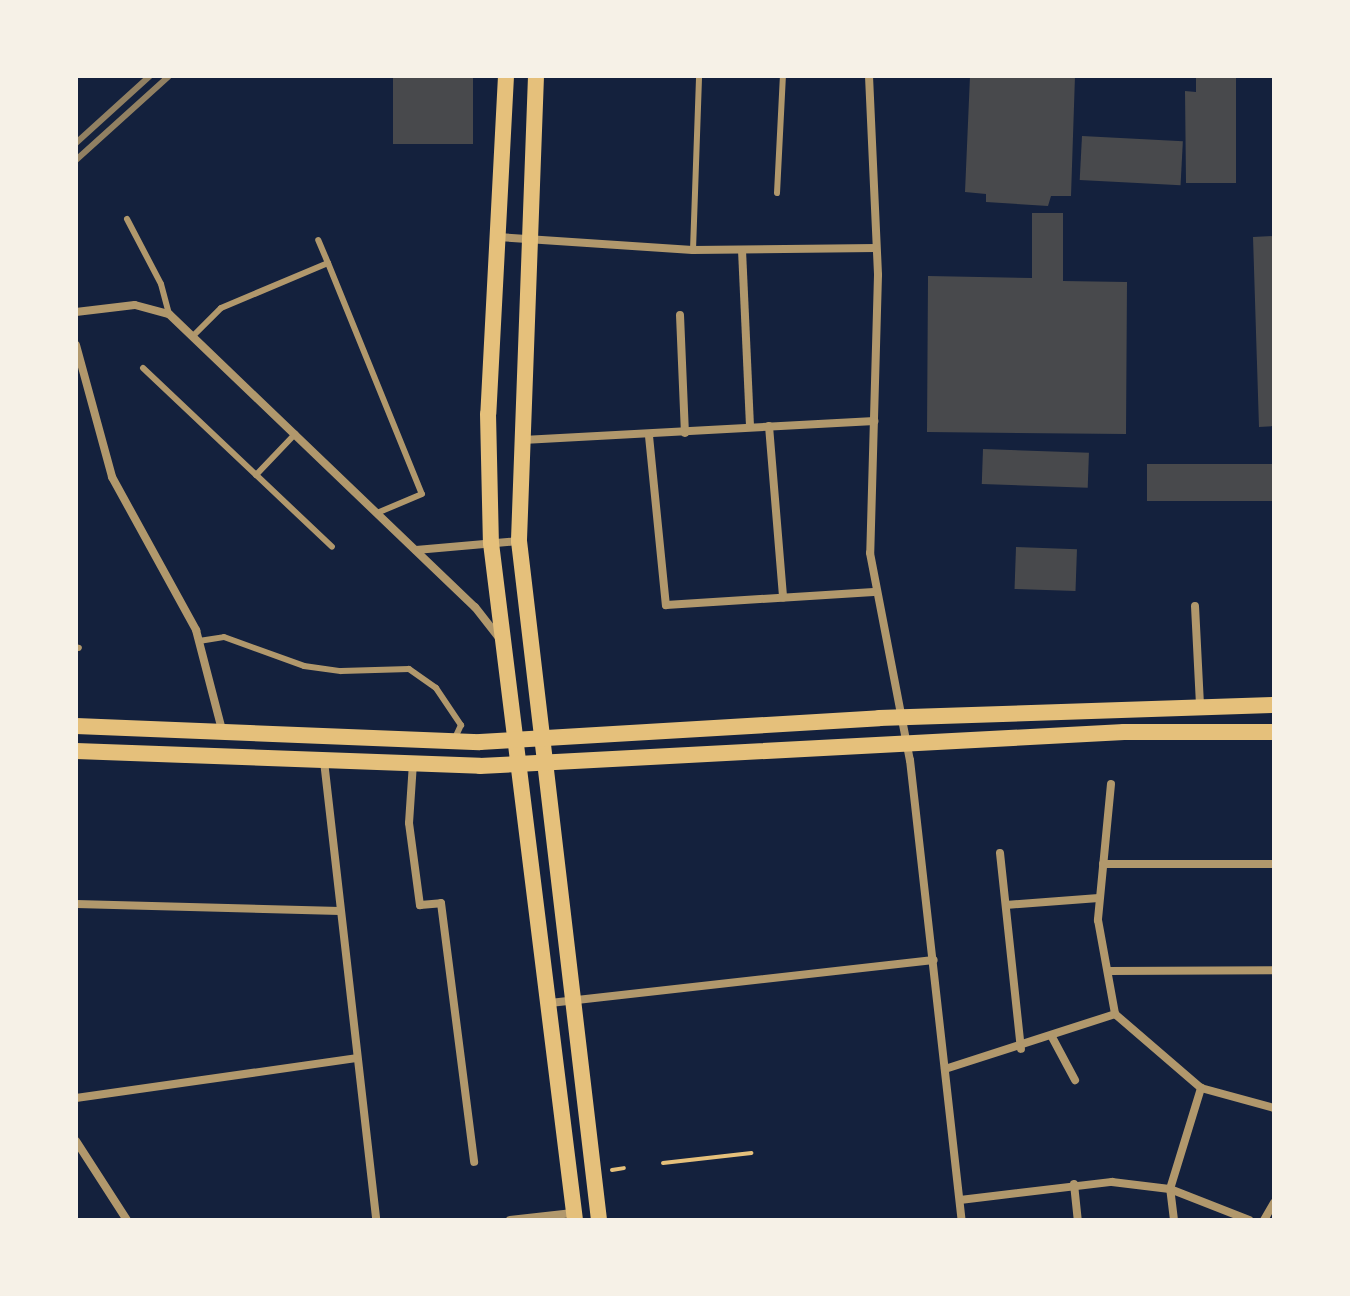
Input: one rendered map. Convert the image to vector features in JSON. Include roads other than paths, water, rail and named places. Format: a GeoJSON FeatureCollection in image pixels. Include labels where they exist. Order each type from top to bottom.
{"type":"FeatureCollection","features":[{"type":"Feature","properties":{"kind":"main road"},"geometry":{"type":"LineString","coordinates":[[506,76],[488,414],[491,543],[499,639],[550,1003],[575,1216]]}},
{"type":"Feature","properties":{"kind":"main road"},"geometry":{"type":"LineString","coordinates":[[536,76],[519,541],[599,1220]]}},
{"type":"Feature","properties":{"kind":"main road"},"geometry":{"type":"LineString","coordinates":[[76,726],[454,740],[514,739],[900,718],[1200,705],[1274,705]]}},
{"type":"Feature","properties":{"kind":"main road"},"geometry":{"type":"LineString","coordinates":[[76,751],[324,761],[518,762],[1124,732],[1274,732]]}},
{"type":"Feature","properties":{"kind":"street"},"geometry":{"type":"LineString","coordinates":[[869,76],[876,248],[874,421],[868,529],[874,592],[907,745],[962,1220]]}},
{"type":"Feature","properties":{"kind":"street"},"geometry":{"type":"LineString","coordinates":[[497,237],[693,250],[876,248]]}},
{"type":"Feature","properties":{"kind":"street"},"geometry":{"type":"LineString","coordinates":[[742,250],[750,425]]}},
{"type":"Feature","properties":{"kind":"street"},"geometry":{"type":"LineString","coordinates":[[76,312],[135,305],[169,314],[416,550],[499,639]]}},
{"type":"Feature","properties":{"kind":"street"},"geometry":{"type":"LineString","coordinates":[[680,315],[685,433]]}},
{"type":"Feature","properties":{"kind":"street"},"geometry":{"type":"LineString","coordinates":[[76,345],[112,477],[179,592],[199,641],[222,730]]}},
{"type":"Feature","properties":{"kind":"street"},"geometry":{"type":"LineString","coordinates":[[522,440],[649,436],[750,425],[874,421]]}},
{"type":"Feature","properties":{"kind":"street"},"geometry":{"type":"LineString","coordinates":[[769,426],[783,597]]}},
{"type":"Feature","properties":{"kind":"street"},"geometry":{"type":"LineString","coordinates":[[649,436],[666,605],[874,592]]}},
{"type":"Feature","properties":{"kind":"street"},"geometry":{"type":"LineString","coordinates":[[416,550],[519,541]]}},
{"type":"Feature","properties":{"kind":"street"},"geometry":{"type":"LineString","coordinates":[[1195,606],[1200,705]]}},
{"type":"Feature","properties":{"kind":"street"},"geometry":{"type":"LineString","coordinates":[[324,761],[376,1220]]}},
{"type":"Feature","properties":{"kind":"street"},"geometry":{"type":"LineString","coordinates":[[413,763],[409,823],[420,905],[441,903],[474,1162]]}},
{"type":"Feature","properties":{"kind":"street"},"geometry":{"type":"LineString","coordinates":[[1111,784],[1099,898],[1115,1014],[1201,1088],[1274,1108]]}},
{"type":"Feature","properties":{"kind":"street"},"geometry":{"type":"LineString","coordinates":[[1000,853],[1021,1049]]}},
{"type":"Feature","properties":{"kind":"street"},"geometry":{"type":"LineString","coordinates":[[1103,864],[1274,864]]}},
{"type":"Feature","properties":{"kind":"street"},"geometry":{"type":"LineString","coordinates":[[1006,905],[1099,898]]}},
{"type":"Feature","properties":{"kind":"street"},"geometry":{"type":"LineString","coordinates":[[76,904],[340,911]]}},
{"type":"Feature","properties":{"kind":"street"},"geometry":{"type":"LineString","coordinates":[[550,1003],[934,960]]}},
{"type":"Feature","properties":{"kind":"street"},"geometry":{"type":"LineString","coordinates":[[1108,971],[1274,970]]}},
{"type":"Feature","properties":{"kind":"street"},"geometry":{"type":"LineString","coordinates":[[945,1069],[1021,1049],[1115,1014]]}},
{"type":"Feature","properties":{"kind":"street"},"geometry":{"type":"LineString","coordinates":[[1052,1037],[1075,1080]]}},
{"type":"Feature","properties":{"kind":"street"},"geometry":{"type":"LineString","coordinates":[[76,1098],[356,1058]]}},
{"type":"Feature","properties":{"kind":"street"},"geometry":{"type":"LineString","coordinates":[[1174,1220],[1170,1189],[1201,1088]]}},
{"type":"Feature","properties":{"kind":"street"},"geometry":{"type":"LineString","coordinates":[[76,1141],[127,1220]]}},
{"type":"Feature","properties":{"kind":"street"},"geometry":{"type":"LineString","coordinates":[[960,1200],[1074,1184],[1112,1182],[1170,1189],[1249,1220]]}},
{"type":"Feature","properties":{"kind":"street"},"geometry":{"type":"LineString","coordinates":[[1074,1184],[1078,1220]]}},
{"type":"Feature","properties":{"kind":"street"},"geometry":{"type":"LineString","coordinates":[[1264,1220],[1274,1203]]}},
{"type":"Feature","properties":{"kind":"street"},"geometry":{"type":"LineString","coordinates":[[510,1220],[575,1216]]}},
{"type":"Feature","properties":{"kind":"lane"},"geometry":{"type":"LineString","coordinates":[[693,250],[699,76]]}},
{"type":"Feature","properties":{"kind":"lane"},"geometry":{"type":"LineString","coordinates":[[777,193],[783,76]]}},
{"type":"Feature","properties":{"kind":"lane"},"geometry":{"type":"LineString","coordinates":[[127,219],[161,284],[169,314]]}},
{"type":"Feature","properties":{"kind":"lane"},"geometry":{"type":"LineString","coordinates":[[318,240],[422,494],[377,513]]}},
{"type":"Feature","properties":{"kind":"lane"},"geometry":{"type":"LineString","coordinates":[[194,335],[221,308],[328,263]]}},
{"type":"Feature","properties":{"kind":"lane"},"geometry":{"type":"LineString","coordinates":[[143,368],[332,547]]}},
{"type":"Feature","properties":{"kind":"lane"},"geometry":{"type":"LineString","coordinates":[[256,475],[295,434]]}},
{"type":"Feature","properties":{"kind":"lane"},"geometry":{"type":"LineString","coordinates":[[199,641],[224,637],[304,666],[341,671],[409,669],[436,688],[461,725],[454,740]]}},
{"type":"Feature","properties":{"kind":"railway"},"geometry":{"type":"LineString","coordinates":[[76,143],[150,76]]}},
{"type":"Feature","properties":{"kind":"railway"},"geometry":{"type":"LineString","coordinates":[[76,160],[169,76]]}}]}
